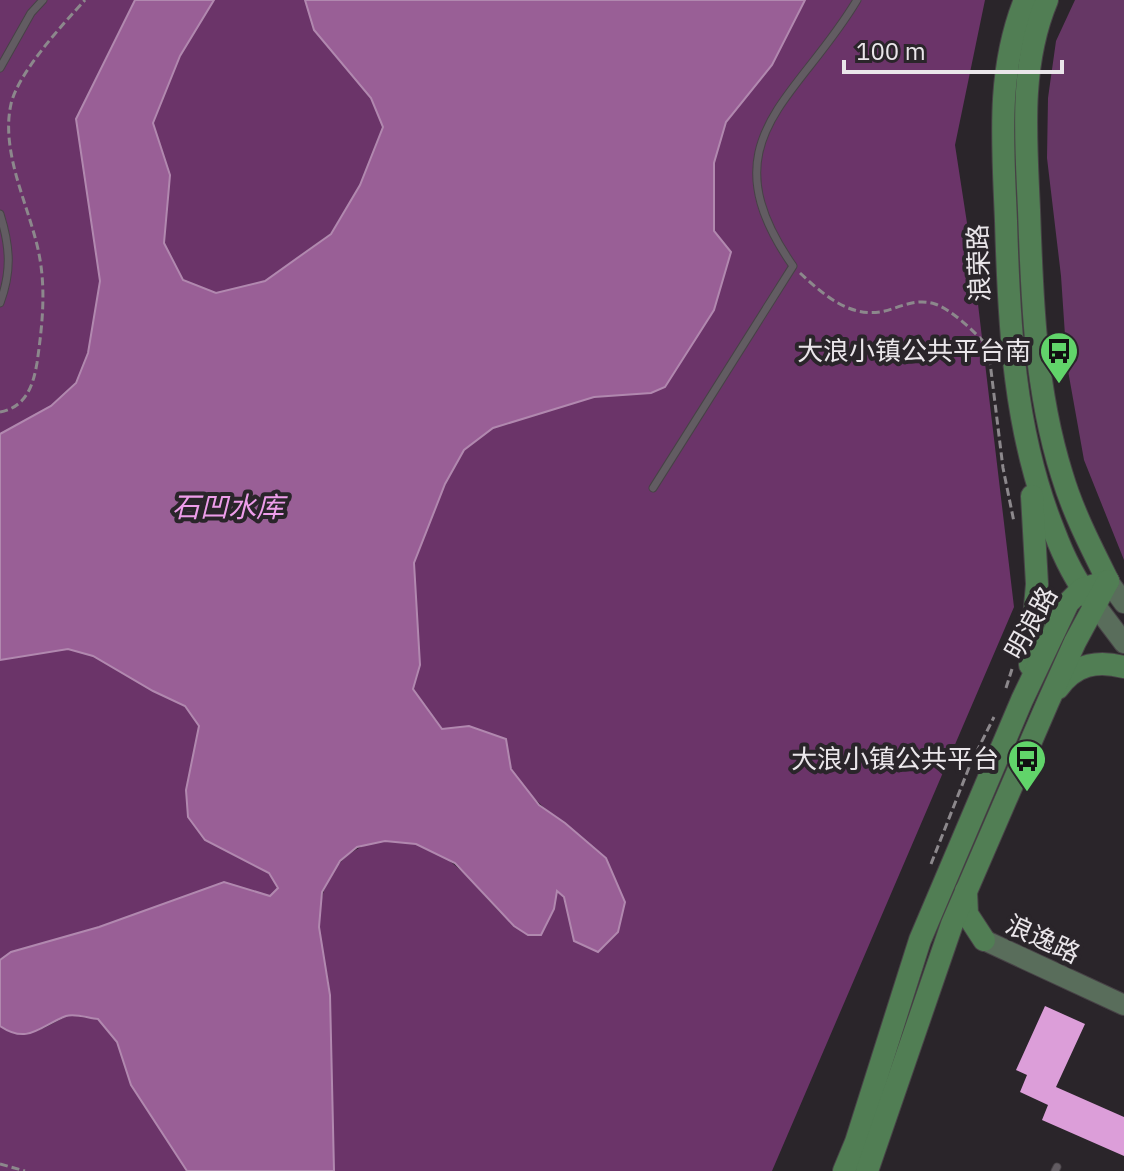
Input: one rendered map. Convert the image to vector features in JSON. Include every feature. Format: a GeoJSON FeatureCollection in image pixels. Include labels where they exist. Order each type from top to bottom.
{"type":"FeatureCollection","features":[{"type":"Feature","properties":{"kind":"main road","name":"浪荣路"},"geometry":{"type":"LineString","coordinates":[[1025,0],[1005,71],[1002,123],[1016,382],[1027,455],[1061,550],[1089,597]]}},
{"type":"Feature","properties":{"kind":"main road","name":"浪荣路"},"geometry":{"type":"LineString","coordinates":[[1047,0],[1027,73],[1032,302],[1037,357],[1062,476],[1108,581]]}},
{"type":"Feature","properties":{"kind":"main road"},"geometry":{"type":"LineString","coordinates":[[1022,700],[1031,660],[1037,584],[1027,455]]}},
{"type":"Feature","properties":{"kind":"main road","name":"明浪路"},"geometry":{"type":"LineString","coordinates":[[844,1171],[920,940],[1022,700],[1068,603],[1089,597],[1108,581]]}},
{"type":"Feature","properties":{"kind":"main road","name":"明浪路"},"geometry":{"type":"LineString","coordinates":[[874,1169],[937,965],[966,890],[1075,642],[1089,597]]}},
{"type":"Feature","properties":{"kind":"main road"},"geometry":{"type":"LineString","coordinates":[[1048,702],[1064,679],[1076,669],[1104,663],[1124,667]]}},
{"type":"Feature","properties":{"kind":"main road"},"geometry":{"type":"LineString","coordinates":[[966,890],[967,914],[984,940]]}},
{"type":"Feature","properties":{"kind":"main road"},"geometry":{"type":"LineString","coordinates":[[937,965],[955,949],[975,940],[984,940]]}},
{"type":"Feature","properties":{"kind":"street"},"geometry":{"type":"LineString","coordinates":[[1108,581],[1124,603]]}},
{"type":"Feature","properties":{"kind":"street"},"geometry":{"type":"LineString","coordinates":[[1089,597],[1124,643]]}},
{"type":"Feature","properties":{"kind":"street","name":"浪逸路"},"geometry":{"type":"LineString","coordinates":[[984,940],[1124,1005]]}},
{"type":"Feature","properties":{"kind":"lane"},"geometry":{"type":"LineString","coordinates":[[0,68],[31,13],[43,0]]}},
{"type":"Feature","properties":{"kind":"lane"},"geometry":{"type":"LineString","coordinates":[[653,488],[793,266],[767,225],[757,193],[755,174],[762,139],[787,95],[857,0]]}},
{"type":"Feature","properties":{"kind":"lane"},"geometry":{"type":"LineString","coordinates":[[0,214],[10,250],[10,268],[0,303]]}},
{"type":"Feature","properties":{"kind":"path"},"geometry":{"type":"LineString","coordinates":[[0,412],[11,410],[30,391],[45,299],[36,241],[20,194],[11,145],[11,103],[18,83],[85,0]]}},
{"type":"Feature","properties":{"kind":"path"},"geometry":{"type":"LineString","coordinates":[[793,266],[832,300],[860,313],[876,314],[919,301],[934,304],[988,346],[1003,468],[1016,532]]}},
{"type":"Feature","properties":{"kind":"path"},"geometry":{"type":"LineString","coordinates":[[0,1164],[25,1171]]}},
{"type":"Feature","properties":{"kind":"shaded area"},"geometry":{"type":"Polygon","coordinates":[[[0,0],[135,0],[76,119],[100,281],[88,353],[76,383],[51,406],[0,434],[0,0]]]}},
{"type":"Feature","properties":{"kind":"shaded area"},"geometry":{"type":"Polygon","coordinates":[[[214,0],[305,0],[314,30],[371,98],[383,127],[360,185],[331,233],[265,281],[215,293],[183,280],[164,243],[170,175],[153,123],[180,56],[214,0]]]}},
{"type":"Feature","properties":{"kind":"shaded area"},"geometry":{"type":"Polygon","coordinates":[[[805,0],[985,0],[955,145],[973,262],[1014,607],[772,1171],[334,1171],[330,991],[319,927],[320,906],[333,871],[359,848],[376,842],[416,844],[434,851],[463,872],[500,912],[528,935],[557,891],[564,897],[574,941],[606,858],[530,794],[511,767],[506,739],[469,726],[442,729],[413,689],[420,664],[414,563],[445,484],[464,450],[493,428],[594,397],[651,393],[731,252],[714,231],[714,163],[726,122],[772,65],[805,0]]]}},
{"type":"Feature","properties":{"kind":"shaded area"},"geometry":{"type":"Polygon","coordinates":[[[1075,0],[1124,0],[1124,560],[1084,460],[1067,365],[1061,276],[1047,158],[1048,98],[1056,41],[1075,0]]]}},
{"type":"Feature","properties":{"kind":"shaded area"},"geometry":{"type":"Polygon","coordinates":[[[68,649],[93,656],[185,706],[199,726],[205,840],[269,873],[278,888],[270,897],[224,882],[99,927],[11,952],[0,960],[0,660],[68,649]]]}},
{"type":"Feature","properties":{"kind":"shaded area"},"geometry":{"type":"Polygon","coordinates":[[[69,1015],[98,1019],[117,1042],[131,1085],[187,1171],[0,1171],[0,1026],[9,1031],[27,1033],[69,1015]]]}},
{"type":"Feature","properties":{"kind":"water","name":"石凹水库"},"geometry":{"type":"Polygon","coordinates":[[[135,0],[214,0],[180,56],[153,123],[170,175],[164,243],[183,280],[216,293],[265,281],[331,234],[360,185],[383,127],[371,98],[314,30],[305,0],[805,0],[772,65],[726,122],[714,163],[714,231],[731,252],[714,310],[665,387],[651,393],[594,397],[493,428],[464,450],[445,484],[414,563],[420,665],[413,689],[442,729],[469,726],[506,739],[511,769],[539,805],[606,858],[625,902],[618,932],[598,952],[574,941],[564,897],[557,891],[554,909],[541,935],[528,935],[514,926],[455,863],[416,844],[385,841],[357,847],[340,861],[322,892],[319,927],[330,995],[334,1171],[187,1171],[131,1085],[117,1042],[98,1019],[70,1015],[26,1034],[0,1026],[0,960],[11,952],[99,927],[224,882],[270,896],[278,888],[269,873],[205,840],[188,817],[186,790],[199,726],[185,706],[93,656],[68,649],[0,660],[0,434],[51,406],[76,383],[88,353],[100,281],[76,119],[135,0]]]}},
{"type":"Feature","properties":{"kind":"building"},"geometry":{"type":"Polygon","coordinates":[[[1045,1006],[1085,1024],[1056,1087],[1124,1117],[1124,1156],[1042,1120],[1048,1105],[1020,1092],[1027,1075],[1016,1070],[1045,1006]]]}},
{"type":"Feature","properties":{"kind":"place","name":"大浪小镇公共平台南"},"geometry":{"type":"Point","coordinates":[1059,385]}},
{"type":"Feature","properties":{"kind":"place","name":"大浪小镇公共平台"},"geometry":{"type":"Point","coordinates":[1027,793]}}]}
